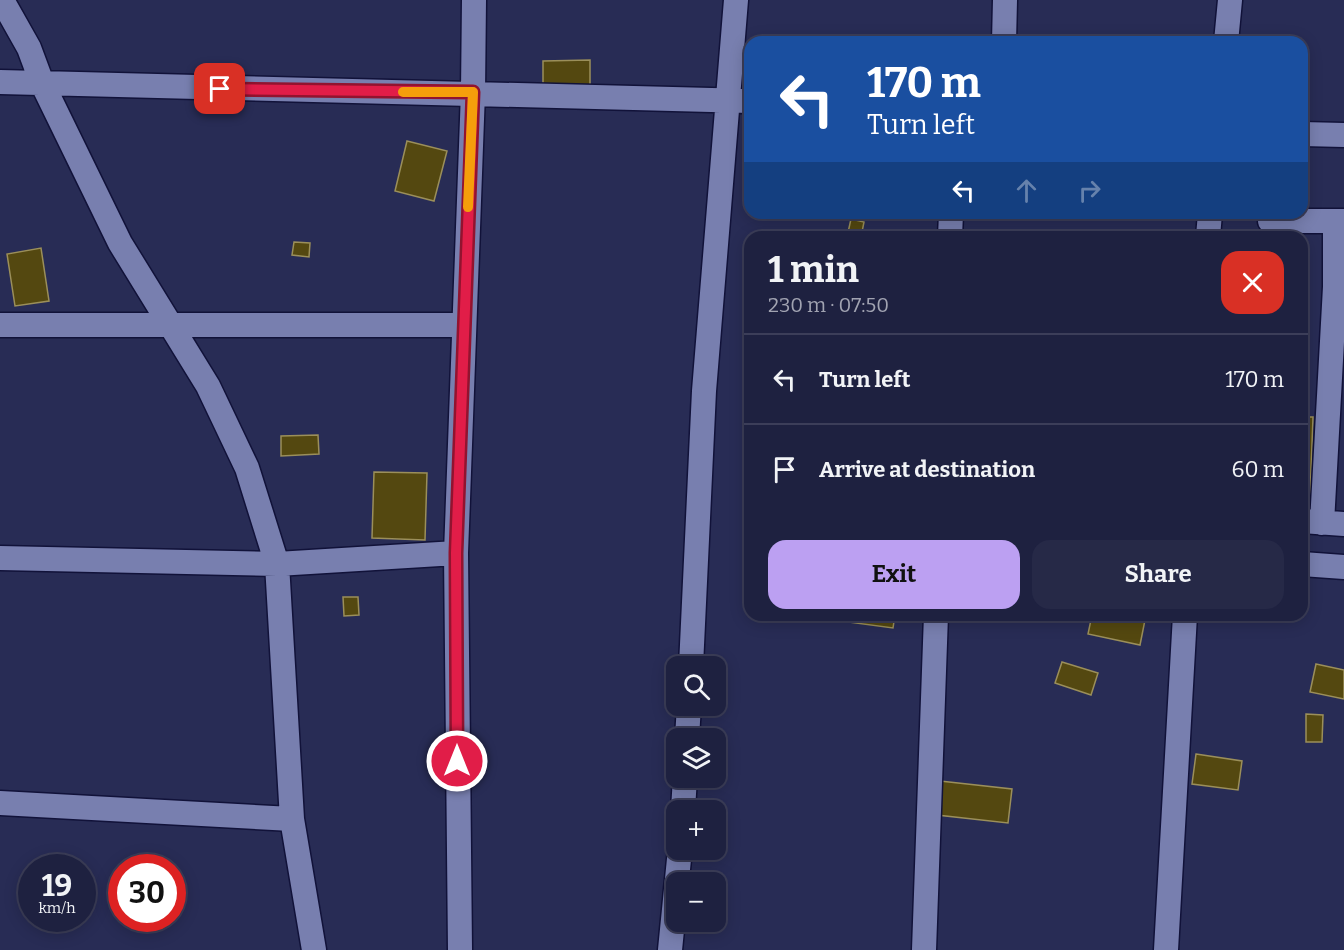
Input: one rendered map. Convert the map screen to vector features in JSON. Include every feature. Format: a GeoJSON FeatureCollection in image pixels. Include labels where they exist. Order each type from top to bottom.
{"type":"FeatureCollection","features":[{"type":"Feature","properties":{"kind":"street"},"geometry":{"type":"LineString","coordinates":[[2,0],[29,48],[42,82],[120,243],[208,386],[247,468],[277,564],[292,819],[315,950]]}},
{"type":"Feature","properties":{"kind":"street"},"geometry":{"type":"LineString","coordinates":[[460,950],[456,553],[473,92],[474,0]]}},
{"type":"Feature","properties":{"kind":"street"},"geometry":{"type":"LineString","coordinates":[[691,656],[704,392],[739,101],[736,0]]}},
{"type":"Feature","properties":{"kind":"street"},"geometry":{"type":"LineString","coordinates":[[1004,36],[1005,0]]}},
{"type":"Feature","properties":{"kind":"street"},"geometry":{"type":"LineString","coordinates":[[1227,36],[1230,0]]}},
{"type":"Feature","properties":{"kind":"street"},"geometry":{"type":"LineString","coordinates":[[0,82],[200,89],[473,92],[739,101]]}},
{"type":"Feature","properties":{"kind":"street"},"geometry":{"type":"LineString","coordinates":[[1308,134],[1344,135]]}},
{"type":"Feature","properties":{"kind":"street"},"geometry":{"type":"LineString","coordinates":[[1270,224],[1340,221],[1335,287],[1335,445],[1323,523]]}},
{"type":"Feature","properties":{"kind":"street"},"geometry":{"type":"LineString","coordinates":[[0,325],[168,323],[464,325]]}},
{"type":"Feature","properties":{"kind":"street"},"geometry":{"type":"LineString","coordinates":[[0,558],[277,564],[456,553]]}},
{"type":"Feature","properties":{"kind":"street"},"geometry":{"type":"LineString","coordinates":[[1308,564],[1344,567]]}},
{"type":"Feature","properties":{"kind":"street"},"geometry":{"type":"LineString","coordinates":[[924,950],[936,621]]}},
{"type":"Feature","properties":{"kind":"street"},"geometry":{"type":"LineString","coordinates":[[1166,950],[1185,621]]}},
{"type":"Feature","properties":{"kind":"street"},"geometry":{"type":"LineString","coordinates":[[0,803],[292,819]]}},
{"type":"Feature","properties":{"kind":"street"},"geometry":{"type":"LineString","coordinates":[[670,950],[679,860]]}},
{"type":"Feature","properties":{"kind":"building"},"geometry":{"type":"Polygon","coordinates":[[[590,60],[590,89],[543,90],[543,61],[590,60]]]}},
{"type":"Feature","properties":{"kind":"building"},"geometry":{"type":"Polygon","coordinates":[[[407,141],[447,151],[434,201],[395,191],[407,141]]]}},
{"type":"Feature","properties":{"kind":"building"},"geometry":{"type":"Polygon","coordinates":[[[851,219],[864,222],[862,231],[848,231],[851,219]]]}},
{"type":"Feature","properties":{"kind":"building"},"geometry":{"type":"Polygon","coordinates":[[[294,242],[310,243],[309,257],[292,255],[294,242]]]}},
{"type":"Feature","properties":{"kind":"building"},"geometry":{"type":"Polygon","coordinates":[[[41,248],[49,301],[15,306],[7,254],[41,248]]]}},
{"type":"Feature","properties":{"kind":"building"},"geometry":{"type":"Polygon","coordinates":[[[1308,417],[1313,417],[1310,497],[1308,497],[1308,417]]]}},
{"type":"Feature","properties":{"kind":"building"},"geometry":{"type":"Polygon","coordinates":[[[318,435],[319,454],[281,456],[281,436],[318,435]]]}},
{"type":"Feature","properties":{"kind":"building"},"geometry":{"type":"Polygon","coordinates":[[[374,472],[427,473],[425,540],[372,538],[374,472]]]}},
{"type":"Feature","properties":{"kind":"building"},"geometry":{"type":"Polygon","coordinates":[[[343,597],[358,597],[359,615],[344,616],[343,597]]]}},
{"type":"Feature","properties":{"kind":"building"},"geometry":{"type":"Polygon","coordinates":[[[840,621],[894,621],[893,628],[840,621]]]}},
{"type":"Feature","properties":{"kind":"building"},"geometry":{"type":"Polygon","coordinates":[[[1091,621],[1145,621],[1140,645],[1088,634],[1091,621]]]}},
{"type":"Feature","properties":{"kind":"building"},"geometry":{"type":"Polygon","coordinates":[[[1062,662],[1098,673],[1091,695],[1055,683],[1062,662]]]}},
{"type":"Feature","properties":{"kind":"building"},"geometry":{"type":"Polygon","coordinates":[[[1316,664],[1344,670],[1344,699],[1310,692],[1316,664]]]}},
{"type":"Feature","properties":{"kind":"building"},"geometry":{"type":"Polygon","coordinates":[[[1306,714],[1323,715],[1322,742],[1306,742],[1306,714]]]}},
{"type":"Feature","properties":{"kind":"building"},"geometry":{"type":"Polygon","coordinates":[[[1196,754],[1242,761],[1238,790],[1192,784],[1196,754]]]}},
{"type":"Feature","properties":{"kind":"building"},"geometry":{"type":"Polygon","coordinates":[[[940,781],[1012,789],[1008,823],[937,815],[940,781]]]}},
{"type":"Feature","properties":{"kind":"slow traffic"},"geometry":{"type":"LineString","coordinates":[[403,92],[473,92],[468,207]]}},
{"type":"Feature","properties":{"kind":"route"},"geometry":{"type":"LineString","coordinates":[[220,89],[473,92],[456,553],[457,761]]}}]}
